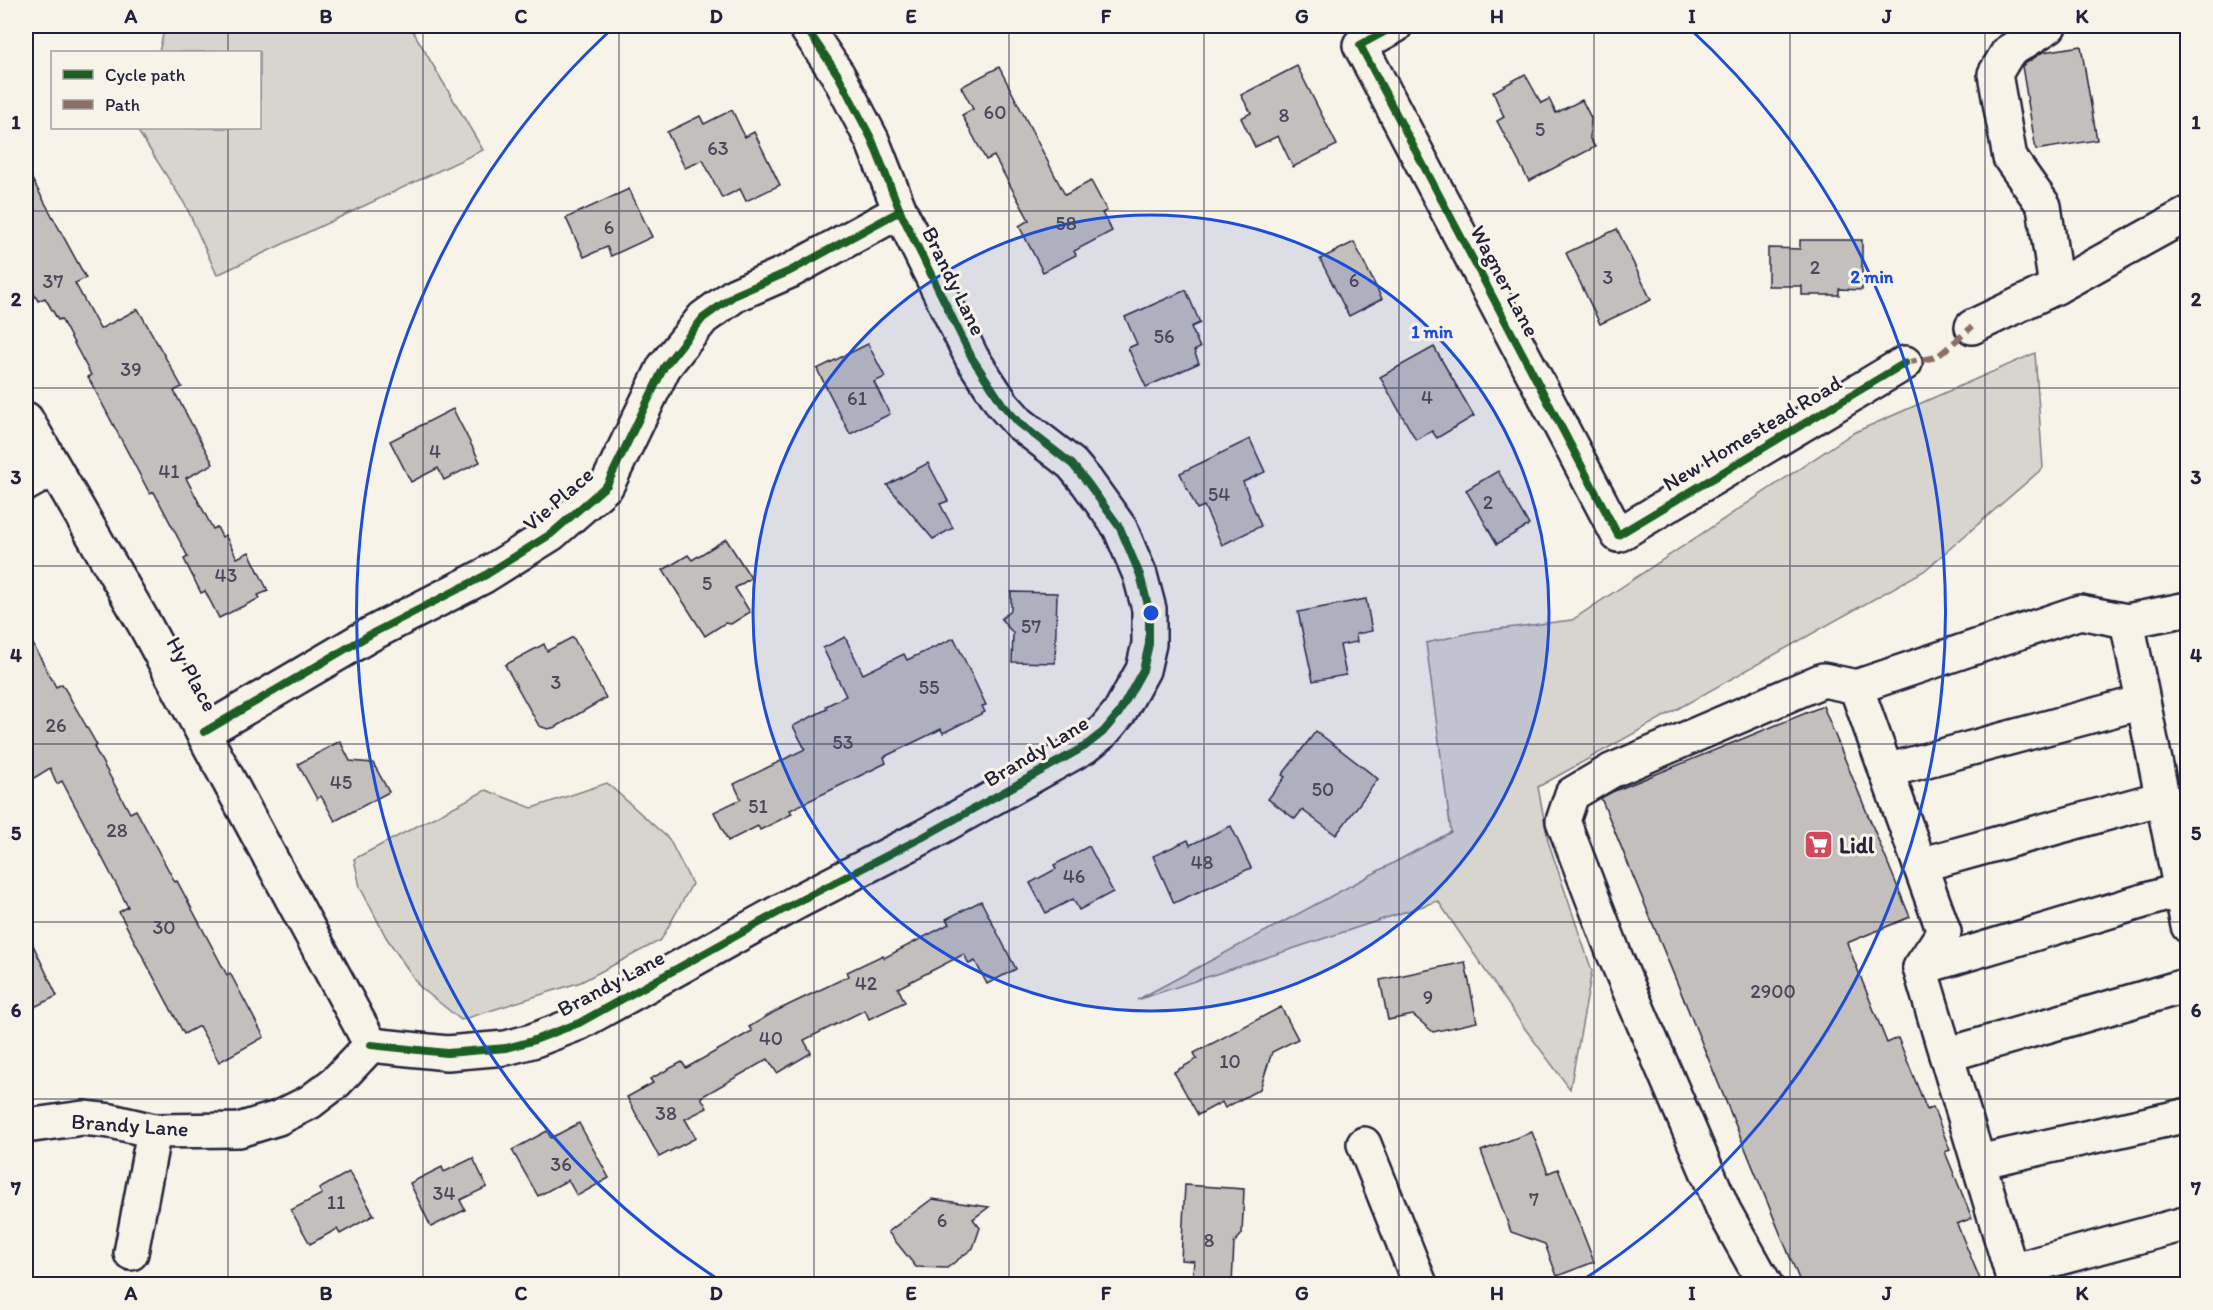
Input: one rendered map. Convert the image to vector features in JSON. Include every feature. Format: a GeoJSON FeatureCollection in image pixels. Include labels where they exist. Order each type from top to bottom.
{"type":"FeatureCollection","features":[{"type":"Feature","properties":{"kind":"street","name":"Brandy Lane"},"geometry":{"type":"LineString","coordinates":[[26,1126],[83,1118],[111,1121],[154,1131],[239,1130],[278,1118],[309,1102],[336,1082],[371,1045],[447,1053],[506,1048],[532,1041],[579,1023],[797,902],[923,837],[1084,747],[1103,732],[1119,713],[1143,670],[1149,644],[1149,609],[1140,575],[1120,528],[1110,511],[1072,464],[1019,423],[1003,405],[972,358],[900,211],[872,140],[838,75],[805,26]]}},
{"type":"Feature","properties":{"kind":"street","name":"Wagner Lane"},"geometry":{"type":"LineString","coordinates":[[1395,26],[1360,45],[1618,535]]}},
{"type":"Feature","properties":{"kind":"street"},"geometry":{"type":"LineString","coordinates":[[2049,26],[2008,52],[1995,75],[2010,158],[2044,206],[2056,287]]}},
{"type":"Feature","properties":{"kind":"street","name":"Vie Place"},"geometry":{"type":"LineString","coordinates":[[204,732],[371,634],[484,576],[551,534],[607,485],[664,367],[703,318],[735,296],[790,271],[900,211]]}},
{"type":"Feature","properties":{"kind":"street"},"geometry":{"type":"LineString","coordinates":[[1972,327],[2056,287],[2187,214]]}},
{"type":"Feature","properties":{"kind":"street","name":"New Homestead Road"},"geometry":{"type":"LineString","coordinates":[[1618,535],[1905,363]]}},
{"type":"Feature","properties":{"kind":"street","name":"Hy Place"},"geometry":{"type":"LineString","coordinates":[[26,419],[39,476],[145,625],[371,1045]]}},
{"type":"Feature","properties":{"kind":"street"},"geometry":{"type":"LineString","coordinates":[[1765,1284],[1724,1211],[1614,954],[1563,821],[1572,794],[1611,771],[1822,680],[1857,687],[2080,612],[2127,621],[2187,609]]}},
{"type":"Feature","properties":{"kind":"street"},"geometry":{"type":"LineString","coordinates":[[2127,621],[2187,926]]}},
{"type":"Feature","properties":{"kind":"street"},"geometry":{"type":"LineString","coordinates":[[1857,687],[1944,932],[1920,968]]}},
{"type":"Feature","properties":{"kind":"street"},"geometry":{"type":"LineString","coordinates":[[1886,771],[2143,702]]}},
{"type":"Feature","properties":{"kind":"street"},"geometry":{"type":"LineString","coordinates":[[1920,866],[2162,798]]}},
{"type":"Feature","properties":{"kind":"street"},"geometry":{"type":"LineString","coordinates":[[1920,968],[2180,890]]}},
{"type":"Feature","properties":{"kind":"street"},"geometry":{"type":"LineString","coordinates":[[1920,968],[2013,1278],[2187,1223]]}},
{"type":"Feature","properties":{"kind":"street"},"geometry":{"type":"LineString","coordinates":[[1946,1054],[2187,985]]}},
{"type":"Feature","properties":{"kind":"street"},"geometry":{"type":"LineString","coordinates":[[1978,1162],[2187,1114]]}},
{"type":"Feature","properties":{"kind":"street"},"geometry":{"type":"LineString","coordinates":[[131,1253],[154,1131]]}},
{"type":"Feature","properties":{"kind":"street"},"geometry":{"type":"LineString","coordinates":[[1364,1143],[1420,1284]]}},
{"type":"Feature","properties":{"kind":"shaded area"},"geometry":{"type":"Polygon","coordinates":[[[165,26],[410,26],[483,150],[217,275],[186,206],[137,129],[261,129],[261,51],[159,51],[165,26]]]}},
{"type":"Feature","properties":{"kind":"shaded area"},"geometry":{"type":"Polygon","coordinates":[[[2035,353],[2043,468],[1924,571],[1538,787],[1548,841],[1592,971],[1570,1089],[1523,1026],[1438,901],[1137,1000],[1451,832],[1426,643],[1474,632],[1572,620],[1853,433],[2035,353]]]}},
{"type":"Feature","properties":{"kind":"shaded area"},"geometry":{"type":"Polygon","coordinates":[[[607,783],[669,839],[692,884],[661,940],[581,982],[461,1020],[419,986],[386,937],[360,887],[354,859],[486,790],[532,808],[607,783]]]}},
{"type":"Feature","properties":{"kind":"building"},"geometry":{"type":"Polygon","coordinates":[[[2081,46],[2097,140],[2036,150],[2022,66],[2043,52],[2081,46]]]}},
{"type":"Feature","properties":{"kind":"building"},"geometry":{"type":"Polygon","coordinates":[[[1297,66],[1337,145],[1293,167],[1278,136],[1255,147],[1241,118],[1251,113],[1241,95],[1297,66]]]}},
{"type":"Feature","properties":{"kind":"building"},"geometry":{"type":"Polygon","coordinates":[[[999,67],[1065,195],[1091,181],[1107,211],[1102,213],[1112,231],[1074,251],[1076,255],[1043,272],[1019,226],[1029,220],[994,156],[986,160],[962,115],[973,109],[961,87],[999,67]]]}},
{"type":"Feature","properties":{"kind":"building"},"geometry":{"type":"Polygon","coordinates":[[[1525,74],[1541,103],[1549,99],[1556,113],[1582,100],[1591,118],[1590,139],[1595,147],[1529,181],[1497,121],[1504,117],[1493,92],[1525,74]]]}},
{"type":"Feature","properties":{"kind":"building"},"geometry":{"type":"Polygon","coordinates":[[[732,110],[745,137],[754,132],[780,185],[746,201],[740,189],[722,198],[703,160],[685,168],[667,132],[700,116],[704,124],[732,110]]]}},
{"type":"Feature","properties":{"kind":"building"},"geometry":{"type":"Polygon","coordinates":[[[26,168],[86,278],[75,283],[100,329],[138,309],[182,387],[174,391],[213,464],[186,478],[213,529],[217,527],[222,537],[225,535],[237,558],[249,552],[268,591],[258,595],[260,598],[219,618],[205,591],[201,593],[184,559],[188,557],[154,492],[150,494],[88,377],[91,375],[61,319],[58,320],[45,298],[38,301],[26,279],[26,168]]]}},
{"type":"Feature","properties":{"kind":"building"},"geometry":{"type":"Polygon","coordinates":[[[629,189],[652,237],[611,256],[607,247],[584,257],[566,218],[629,189]]]}},
{"type":"Feature","properties":{"kind":"building"},"geometry":{"type":"Polygon","coordinates":[[[1617,229],[1651,300],[1600,324],[1566,253],[1617,229]]]}},
{"type":"Feature","properties":{"kind":"building"},"geometry":{"type":"Polygon","coordinates":[[[1800,240],[1862,240],[1862,290],[1839,289],[1839,295],[1802,295],[1802,286],[1768,286],[1768,248],[1800,249],[1800,240]]]}},
{"type":"Feature","properties":{"kind":"building"},"geometry":{"type":"Polygon","coordinates":[[[1354,242],[1382,299],[1349,316],[1320,259],[1354,242]]]}},
{"type":"Feature","properties":{"kind":"building"},"geometry":{"type":"Polygon","coordinates":[[[1186,290],[1200,323],[1191,327],[1200,348],[1194,351],[1199,363],[1146,387],[1128,348],[1137,344],[1125,317],[1186,290]]]}},
{"type":"Feature","properties":{"kind":"building"},"geometry":{"type":"Polygon","coordinates":[[[868,344],[885,377],[874,382],[890,414],[850,434],[817,369],[868,344]]]}},
{"type":"Feature","properties":{"kind":"building"},"geometry":{"type":"Polygon","coordinates":[[[1434,347],[1474,416],[1437,438],[1432,431],[1416,440],[1380,377],[1434,347]]]}},
{"type":"Feature","properties":{"kind":"building"},"geometry":{"type":"Polygon","coordinates":[[[453,409],[480,462],[444,480],[438,468],[411,482],[390,441],[453,409]]]}},
{"type":"Feature","properties":{"kind":"building"},"geometry":{"type":"Polygon","coordinates":[[[1250,439],[1265,472],[1243,482],[1261,526],[1222,545],[1204,506],[1197,509],[1180,473],[1250,439]]]}},
{"type":"Feature","properties":{"kind":"building"},"geometry":{"type":"Polygon","coordinates":[[[928,463],[948,501],[940,504],[953,528],[933,539],[887,485],[928,463]]]}},
{"type":"Feature","properties":{"kind":"building"},"geometry":{"type":"Polygon","coordinates":[[[1498,471],[1529,525],[1497,544],[1466,490],[1498,471]]]}},
{"type":"Feature","properties":{"kind":"building"},"geometry":{"type":"Polygon","coordinates":[[[726,539],[751,578],[735,588],[750,612],[731,624],[725,623],[705,636],[663,570],[688,555],[692,560],[726,539]]]}},
{"type":"Feature","properties":{"kind":"building"},"geometry":{"type":"Polygon","coordinates":[[[1011,592],[1057,593],[1055,663],[1012,662],[1013,633],[1001,619],[1011,610],[1011,592]]]}},
{"type":"Feature","properties":{"kind":"building"},"geometry":{"type":"Polygon","coordinates":[[[1366,599],[1372,631],[1356,634],[1357,642],[1340,645],[1346,675],[1313,681],[1298,612],[1366,599]]]}},
{"type":"Feature","properties":{"kind":"building"},"geometry":{"type":"Polygon","coordinates":[[[26,631],[56,687],[62,684],[97,745],[94,747],[130,813],[136,810],[227,975],[230,973],[264,1037],[219,1062],[199,1026],[184,1034],[119,912],[128,907],[62,781],[57,784],[50,768],[26,783],[26,631]]]}},
{"type":"Feature","properties":{"kind":"building"},"geometry":{"type":"Polygon","coordinates":[[[573,637],[606,698],[556,727],[548,729],[539,726],[505,665],[544,644],[547,651],[573,637]]]}},
{"type":"Feature","properties":{"kind":"building"},"geometry":{"type":"Polygon","coordinates":[[[845,637],[863,674],[904,654],[907,660],[954,638],[986,705],[982,706],[985,712],[943,733],[941,729],[884,757],[886,763],[790,810],[792,814],[760,830],[758,826],[728,841],[714,812],[741,799],[734,784],[805,749],[793,726],[827,709],[826,706],[846,696],[823,648],[845,637]]]}},
{"type":"Feature","properties":{"kind":"building"},"geometry":{"type":"Polygon","coordinates":[[[1823,706],[1910,917],[1847,943],[1887,1043],[1898,1038],[1927,1110],[1933,1107],[1950,1150],[1945,1152],[1972,1218],[1957,1224],[1982,1284],[1801,1284],[1601,798],[1823,706]]]}},
{"type":"Feature","properties":{"kind":"building"},"geometry":{"type":"Polygon","coordinates":[[[1316,731],[1378,779],[1336,835],[1302,810],[1295,819],[1268,799],[1285,777],[1282,775],[1316,731]]]}},
{"type":"Feature","properties":{"kind":"building"},"geometry":{"type":"Polygon","coordinates":[[[340,741],[350,761],[373,763],[389,792],[335,821],[321,796],[317,799],[298,764],[340,741]]]}},
{"type":"Feature","properties":{"kind":"building"},"geometry":{"type":"Polygon","coordinates":[[[1231,826],[1251,868],[1174,903],[1153,856],[1188,840],[1190,845],[1231,826]]]}},
{"type":"Feature","properties":{"kind":"building"},"geometry":{"type":"Polygon","coordinates":[[[1089,846],[1113,892],[1079,910],[1073,899],[1046,913],[1030,883],[1056,869],[1054,865],[1089,846]]]}},
{"type":"Feature","properties":{"kind":"building"},"geometry":{"type":"Polygon","coordinates":[[[981,901],[1016,969],[987,984],[975,961],[969,964],[964,954],[898,988],[905,1002],[869,1019],[865,1010],[804,1040],[811,1053],[777,1073],[768,1059],[701,1097],[707,1108],[685,1119],[696,1138],[659,1157],[627,1097],[653,1083],[650,1079],[682,1062],[686,1068],[752,1031],[749,1027],[774,1012],[849,976],[847,972],[883,955],[884,958],[949,924],[946,919],[981,901]]]}},
{"type":"Feature","properties":{"kind":"building"},"geometry":{"type":"Polygon","coordinates":[[[26,930],[57,996],[26,1011],[26,930]]]}},
{"type":"Feature","properties":{"kind":"building"},"geometry":{"type":"Polygon","coordinates":[[[1465,962],[1477,1022],[1433,1032],[1413,1015],[1388,1020],[1380,980],[1465,962]]]}},
{"type":"Feature","properties":{"kind":"building"},"geometry":{"type":"Polygon","coordinates":[[[1281,1007],[1298,1039],[1272,1052],[1260,1089],[1225,1108],[1222,1102],[1198,1115],[1174,1072],[1197,1059],[1194,1053],[1281,1007]]]}},
{"type":"Feature","properties":{"kind":"building"},"geometry":{"type":"Polygon","coordinates":[[[579,1123],[609,1178],[577,1196],[568,1180],[538,1196],[512,1150],[547,1131],[551,1138],[579,1123]]]}},
{"type":"Feature","properties":{"kind":"building"},"geometry":{"type":"Polygon","coordinates":[[[1532,1132],[1548,1173],[1558,1169],[1594,1262],[1557,1276],[1545,1244],[1511,1232],[1481,1151],[1532,1132]]]}},
{"type":"Feature","properties":{"kind":"building"},"geometry":{"type":"Polygon","coordinates":[[[473,1158],[487,1187],[460,1200],[465,1210],[431,1227],[410,1183],[442,1167],[444,1172],[473,1158]]]}},
{"type":"Feature","properties":{"kind":"building"},"geometry":{"type":"Polygon","coordinates":[[[349,1172],[374,1215],[340,1234],[337,1229],[310,1244],[291,1210],[322,1194],[319,1189],[349,1172]]]}},
{"type":"Feature","properties":{"kind":"building"},"geometry":{"type":"Polygon","coordinates":[[[1185,1185],[1244,1189],[1242,1234],[1234,1243],[1232,1284],[1192,1284],[1194,1261],[1181,1260],[1185,1185]]]}},
{"type":"Feature","properties":{"kind":"building"},"geometry":{"type":"Polygon","coordinates":[[[932,1199],[989,1207],[973,1219],[980,1228],[973,1248],[947,1268],[916,1267],[888,1232],[932,1199]]]}},
{"type":"Feature","properties":{"kind":"marked path"},"geometry":{"type":"LineString","coordinates":[[1905,363],[1937,357],[1972,327]]}},
{"type":"Feature","properties":{"kind":"cycle path"},"geometry":{"type":"LineString","coordinates":[[371,1045],[447,1053],[506,1048],[532,1041],[579,1023],[1084,747],[1103,732],[1119,713],[1143,670],[1149,644],[1149,609],[1140,575],[1120,528],[1072,464],[1019,423],[1003,405],[972,358],[900,211],[872,140],[838,75],[805,26]]}},
{"type":"Feature","properties":{"kind":"cycle path"},"geometry":{"type":"LineString","coordinates":[[1395,26],[1360,45],[1618,535],[1905,363]]}},
{"type":"Feature","properties":{"kind":"cycle path"},"geometry":{"type":"LineString","coordinates":[[204,732],[371,634],[484,576],[551,534],[607,485],[664,367],[703,318],[735,295],[790,271],[900,211]]}},
{"type":"Feature","properties":{"kind":"place","name":"Lidl"},"geometry":{"type":"Point","coordinates":[1818,845]}}]}
